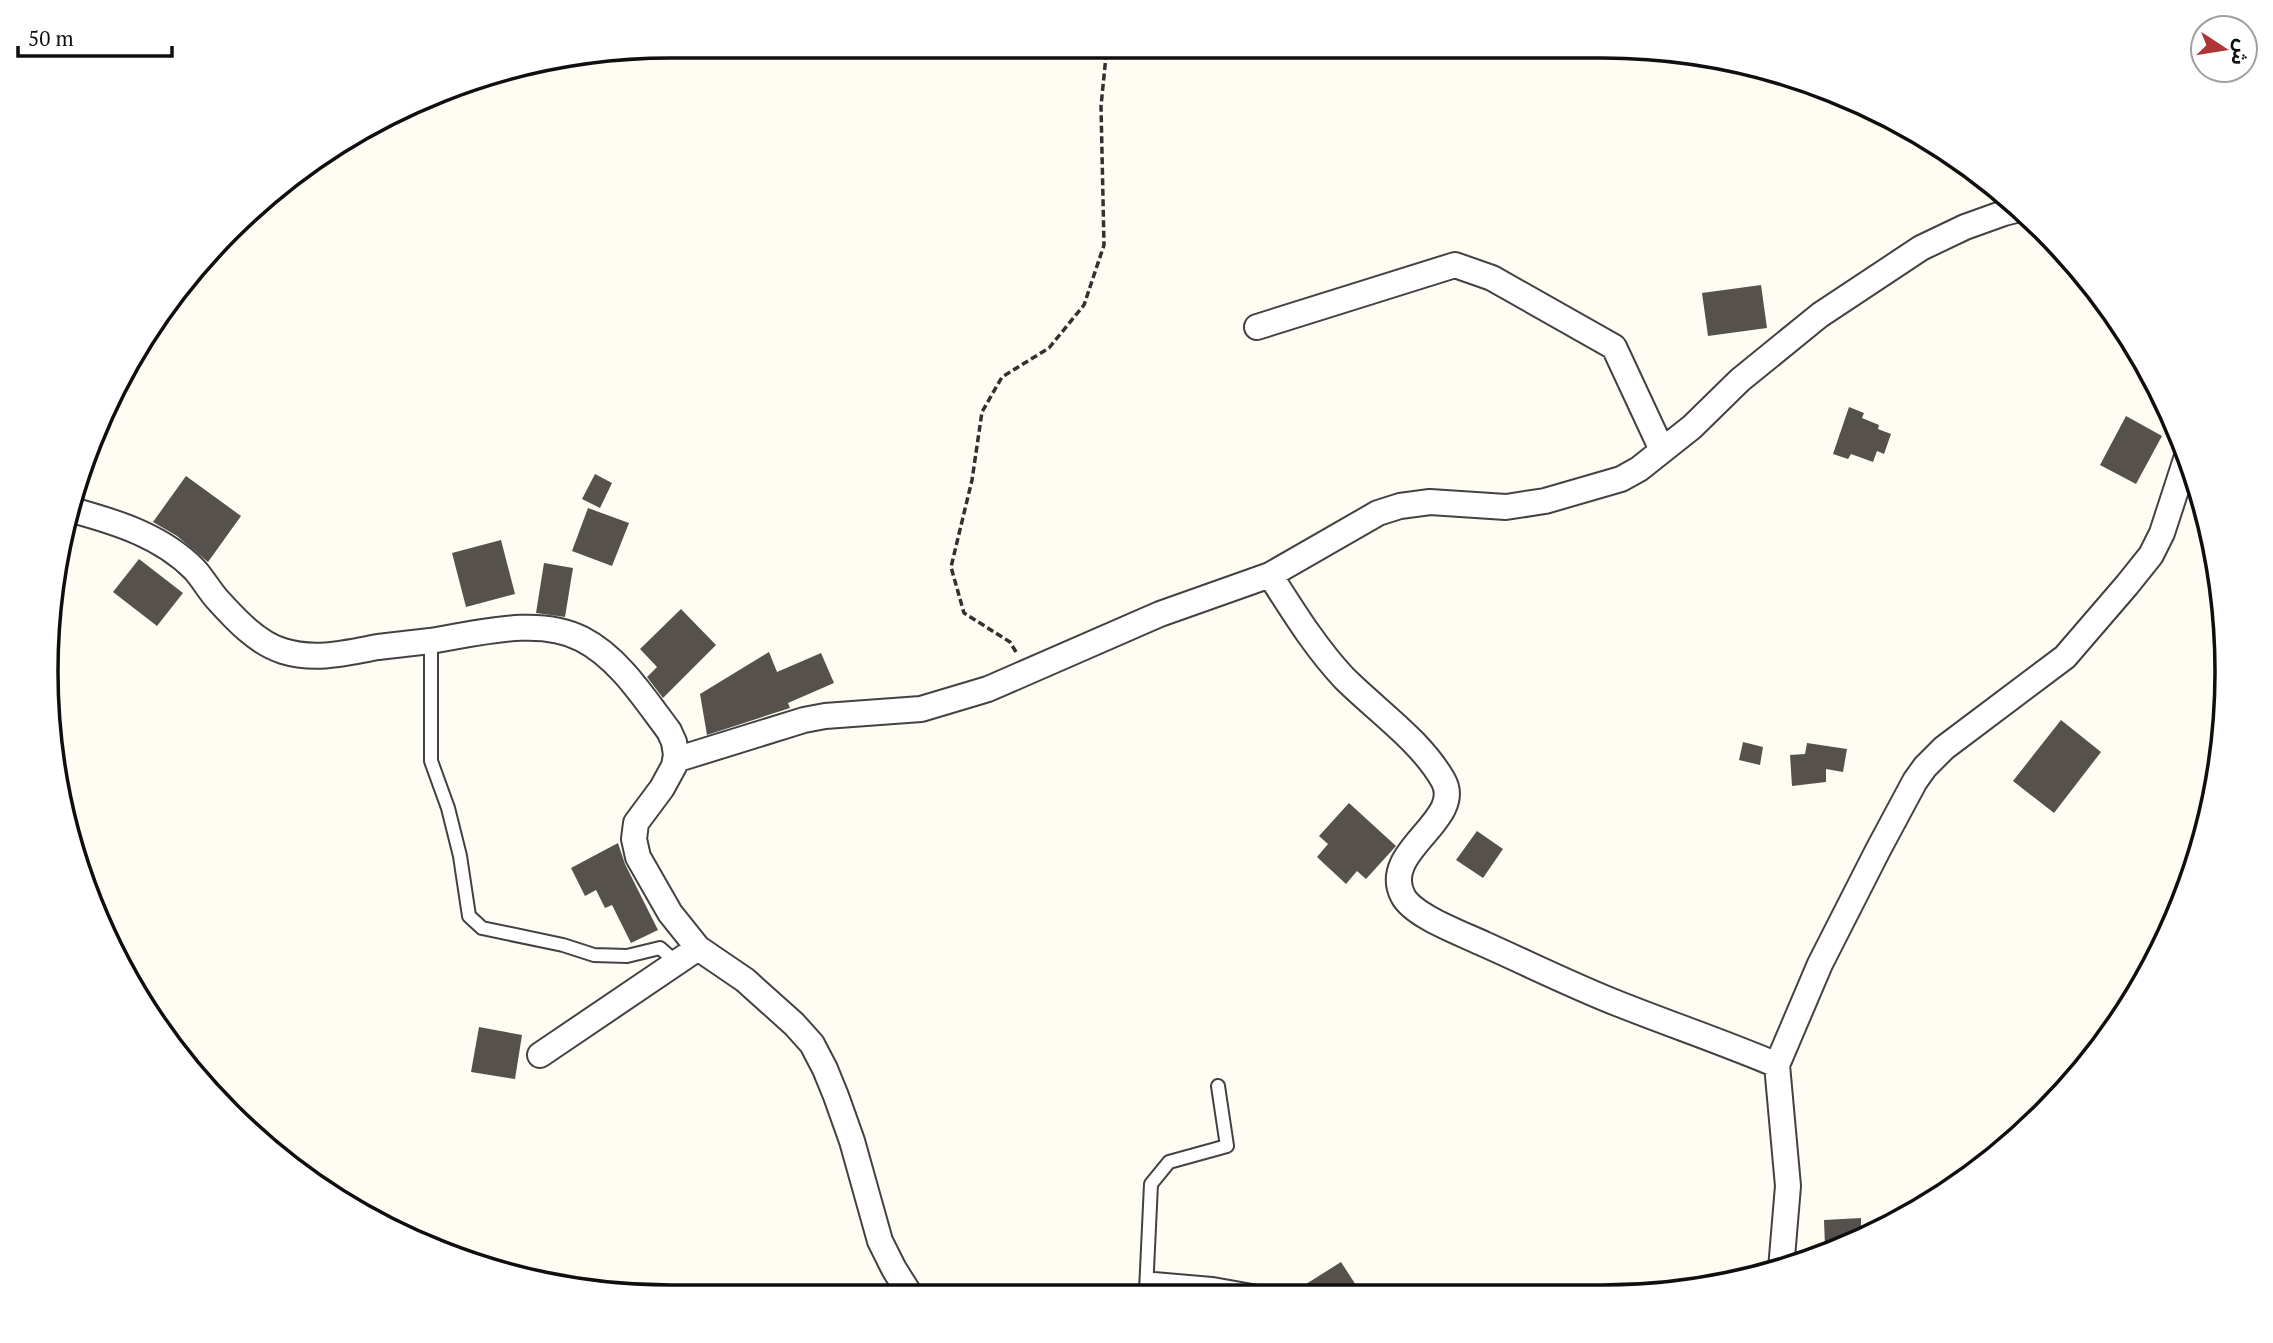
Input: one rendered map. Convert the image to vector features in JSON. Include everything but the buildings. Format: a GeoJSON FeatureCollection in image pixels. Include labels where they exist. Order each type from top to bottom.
{"type":"FeatureCollection","features":[{"type":"Feature","properties":{"kind":"street"},"geometry":{"type":"LineString","coordinates":[[675,760],[804,720],[825,716],[898,712],[938,705],[988,689],[1193,601],[1270,575],[1378,513],[1400,506],[1430,502],[1506,507],[1545,501],[1620,479],[1639,469],[1692,427],[1740,380],[1820,315],[1921,248],[1965,227],[2008,212]]}},
{"type":"Feature","properties":{"kind":"street"},"geometry":{"type":"LineString","coordinates":[[1257,327],[1455,265],[1492,278],[1614,347],[1662,450]]}},
{"type":"Feature","properties":{"kind":"street"},"geometry":{"type":"LineString","coordinates":[[1782,1258],[1788,1186],[1777,1065],[1820,964],[1872,860],[1925,767],[1944,748],[2065,657],[2151,555],[2162,533],[2182,471]]}},
{"type":"Feature","properties":{"kind":"street"},"geometry":{"type":"LineString","coordinates":[[79,512],[131,528],[170,549],[194,569],[241,624],[261,640],[297,655],[330,656],[483,633],[542,628],[581,638],[615,663],[660,719],[674,742],[675,760],[670,776],[636,823],[634,839],[638,857],[670,913],[698,948],[745,979],[811,1044],[825,1069],[852,1140],[880,1241],[904,1285]]}},
{"type":"Feature","properties":{"kind":"street"},"geometry":{"type":"LineString","coordinates":[[1270,575],[1325,656],[1412,743],[1434,767],[1447,787],[1448,798],[1443,811],[1411,848],[1403,865],[1400,889],[1409,904],[1455,931],[1579,987],[1777,1065]]}},
{"type":"Feature","properties":{"kind":"street"},"geometry":{"type":"LineString","coordinates":[[540,1055],[698,948]]}},
{"type":"Feature","properties":{"kind":"lane"},"geometry":{"type":"LineString","coordinates":[[431,641],[431,761],[448,808],[460,856],[469,916],[482,928],[564,945],[594,955],[627,956],[660,948],[677,962]]}},
{"type":"Feature","properties":{"kind":"lane"},"geometry":{"type":"LineString","coordinates":[[1145,1285],[1151,1184],[1169,1161],[1227,1146],[1218,1086]]}},
{"type":"Feature","properties":{"kind":"lane"},"geometry":{"type":"LineString","coordinates":[[1150,1285],[1154,1279],[1218,1285]]}},
{"type":"Feature","properties":{"kind":"path"},"geometry":{"type":"LineString","coordinates":[[1029,671],[1010,642],[964,613],[951,567],[972,480],[982,412],[1002,377],[1049,348],[1084,305],[1104,245],[1101,106],[1106,58]]}}]}
